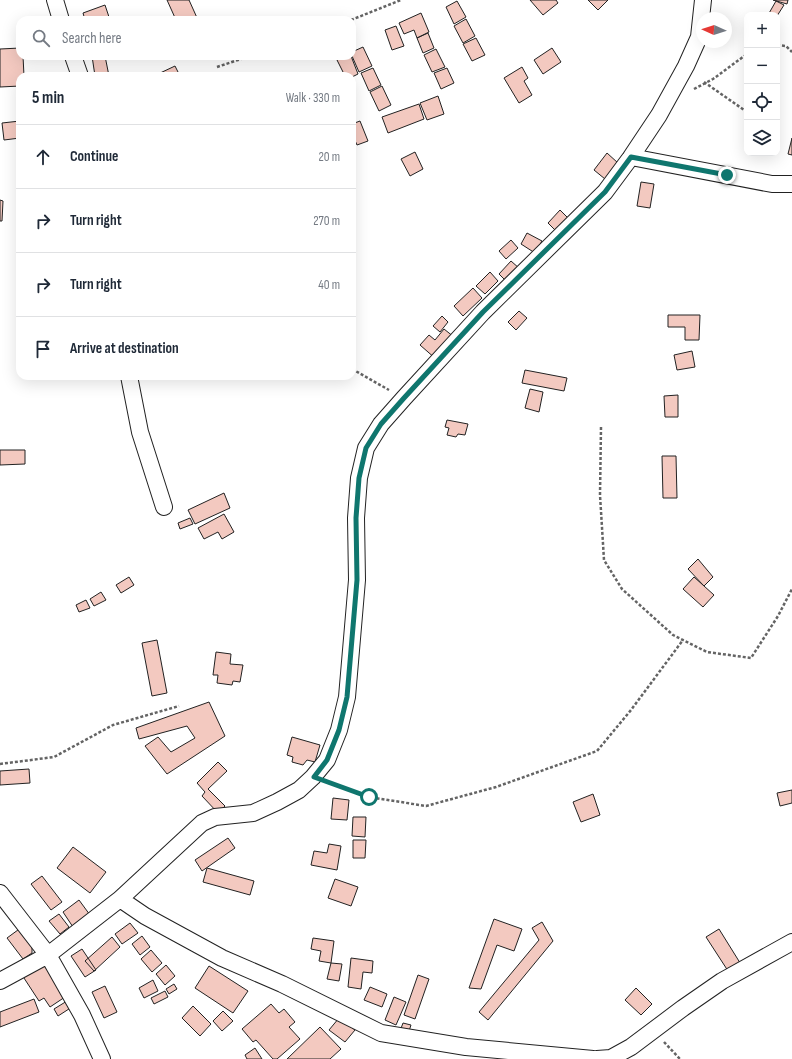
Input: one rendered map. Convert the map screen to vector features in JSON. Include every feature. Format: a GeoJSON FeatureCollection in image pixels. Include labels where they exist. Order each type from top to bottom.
{"type":"FeatureCollection","features":[{"type":"Feature","properties":{"kind":"street"},"geometry":{"type":"LineString","coordinates":[[55,0],[61,16]]}},
{"type":"Feature","properties":{"kind":"street"},"geometry":{"type":"LineString","coordinates":[[0,981],[48,955],[120,899],[202,823],[215,817],[253,813],[299,790],[314,777],[327,760],[339,730],[347,697],[357,580],[356,518],[359,478],[366,448],[381,424],[483,312],[605,192],[659,115],[686,66],[699,37],[703,0]]}},
{"type":"Feature","properties":{"kind":"street"},"geometry":{"type":"LineString","coordinates":[[74,60],[79,72]]}},
{"type":"Feature","properties":{"kind":"street"},"geometry":{"type":"LineString","coordinates":[[631,157],[772,184],[792,184]]}},
{"type":"Feature","properties":{"kind":"street"},"geometry":{"type":"LineString","coordinates":[[130,380],[140,432],[164,507]]}},
{"type":"Feature","properties":{"kind":"street"},"geometry":{"type":"LineString","coordinates":[[0,893],[48,955],[82,1015],[102,1059]]}},
{"type":"Feature","properties":{"kind":"street"},"geometry":{"type":"LineString","coordinates":[[120,899],[145,916],[222,958],[282,984],[381,1033],[466,1047],[593,1059]]}},
{"type":"Feature","properties":{"kind":"street"},"geometry":{"type":"LineString","coordinates":[[597,1059],[611,1058],[631,1047],[722,981],[792,942]]}},
{"type":"Feature","properties":{"kind":"path"},"geometry":{"type":"LineString","coordinates":[[356,18],[401,0]]}},
{"type":"Feature","properties":{"kind":"path"},"geometry":{"type":"LineString","coordinates":[[780,45],[786,46],[792,52]]}},
{"type":"Feature","properties":{"kind":"path"},"geometry":{"type":"LineString","coordinates":[[690,92],[704,82],[713,79],[744,56]]}},
{"type":"Feature","properties":{"kind":"path"},"geometry":{"type":"LineString","coordinates":[[217,67],[238,60]]}},
{"type":"Feature","properties":{"kind":"path"},"geometry":{"type":"LineString","coordinates":[[704,82],[744,110]]}},
{"type":"Feature","properties":{"kind":"path"},"geometry":{"type":"LineString","coordinates":[[356,371],[404,398]]}},
{"type":"Feature","properties":{"kind":"path"},"geometry":{"type":"LineString","coordinates":[[601,427],[600,495],[604,560],[622,589],[673,635],[707,652],[751,658],[778,616],[792,589]]}},
{"type":"Feature","properties":{"kind":"path"},"geometry":{"type":"LineString","coordinates":[[314,777],[369,797],[426,806],[496,787],[597,751],[631,710],[682,640]]}},
{"type":"Feature","properties":{"kind":"path"},"geometry":{"type":"LineString","coordinates":[[0,764],[54,757],[113,725],[179,706]]}},
{"type":"Feature","properties":{"kind":"path"},"geometry":{"type":"LineString","coordinates":[[653,1030],[680,1059]]}},
{"type":"Feature","properties":{"kind":"building"},"geometry":{"type":"Polygon","coordinates":[[[167,0],[189,0],[196,16],[174,16],[167,0]]]}},
{"type":"Feature","properties":{"kind":"building"},"geometry":{"type":"Polygon","coordinates":[[[530,0],[556,0],[558,3],[543,15],[530,0]]]}},
{"type":"Feature","properties":{"kind":"building"},"geometry":{"type":"Polygon","coordinates":[[[588,0],[608,0],[598,10],[588,0]]]}},
{"type":"Feature","properties":{"kind":"building"},"geometry":{"type":"Polygon","coordinates":[[[773,0],[788,0],[787,4],[773,0]]]}},
{"type":"Feature","properties":{"kind":"building"},"geometry":{"type":"Polygon","coordinates":[[[457,1],[466,17],[454,24],[446,7],[457,1]]]}},
{"type":"Feature","properties":{"kind":"building"},"geometry":{"type":"Polygon","coordinates":[[[776,1],[784,5],[780,12],[770,12],[776,1]]]}},
{"type":"Feature","properties":{"kind":"building"},"geometry":{"type":"Polygon","coordinates":[[[105,5],[109,16],[84,16],[83,13],[105,5]]]}},
{"type":"Feature","properties":{"kind":"building"},"geometry":{"type":"Polygon","coordinates":[[[421,13],[429,32],[417,38],[414,30],[404,34],[399,23],[421,13]]]}},
{"type":"Feature","properties":{"kind":"building"},"geometry":{"type":"Polygon","coordinates":[[[466,19],[475,36],[463,43],[454,26],[466,19]]]}},
{"type":"Feature","properties":{"kind":"building"},"geometry":{"type":"Polygon","coordinates":[[[396,26],[404,46],[392,50],[385,30],[396,26]]]}},
{"type":"Feature","properties":{"kind":"building"},"geometry":{"type":"Polygon","coordinates":[[[428,33],[434,48],[423,53],[417,38],[428,33]]]}},
{"type":"Feature","properties":{"kind":"building"},"geometry":{"type":"Polygon","coordinates":[[[476,38],[485,55],[472,61],[463,44],[476,38]]]}},
{"type":"Feature","properties":{"kind":"building"},"geometry":{"type":"Polygon","coordinates":[[[363,47],[372,66],[359,72],[354,60],[356,60],[356,50],[363,47]]]}},
{"type":"Feature","properties":{"kind":"building"},"geometry":{"type":"Polygon","coordinates":[[[16,48],[16,60],[23,60],[24,72],[16,72],[16,86],[0,87],[0,49],[16,48]]]}},
{"type":"Feature","properties":{"kind":"building"},"geometry":{"type":"Polygon","coordinates":[[[552,48],[561,62],[543,74],[534,60],[552,48]]]}},
{"type":"Feature","properties":{"kind":"building"},"geometry":{"type":"Polygon","coordinates":[[[436,49],[445,67],[432,72],[424,55],[436,49]]]}},
{"type":"Feature","properties":{"kind":"building"},"geometry":{"type":"Polygon","coordinates":[[[93,60],[106,60],[108,72],[94,72],[93,60]]]}},
{"type":"Feature","properties":{"kind":"building"},"geometry":{"type":"Polygon","coordinates":[[[337,60],[353,60],[358,74],[356,75],[356,72],[343,72],[337,60]]]}},
{"type":"Feature","properties":{"kind":"building"},"geometry":{"type":"Polygon","coordinates":[[[175,66],[178,72],[162,72],[175,66]]]}},
{"type":"Feature","properties":{"kind":"building"},"geometry":{"type":"Polygon","coordinates":[[[522,67],[528,78],[524,81],[532,95],[519,103],[504,78],[522,67]]]}},
{"type":"Feature","properties":{"kind":"building"},"geometry":{"type":"Polygon","coordinates":[[[373,68],[381,85],[369,91],[361,73],[373,68]]]}},
{"type":"Feature","properties":{"kind":"building"},"geometry":{"type":"Polygon","coordinates":[[[447,68],[454,83],[441,89],[434,73],[447,68]]]}},
{"type":"Feature","properties":{"kind":"building"},"geometry":{"type":"Polygon","coordinates":[[[382,86],[391,105],[379,111],[370,92],[382,86]]]}},
{"type":"Feature","properties":{"kind":"building"},"geometry":{"type":"Polygon","coordinates":[[[438,96],[444,114],[427,120],[420,103],[438,96]]]}},
{"type":"Feature","properties":{"kind":"building"},"geometry":{"type":"Polygon","coordinates":[[[419,104],[424,119],[388,133],[382,117],[419,104]]]}},
{"type":"Feature","properties":{"kind":"building"},"geometry":{"type":"Polygon","coordinates":[[[16,121],[16,138],[4,140],[2,123],[16,121]]]}},
{"type":"Feature","properties":{"kind":"building"},"geometry":{"type":"Polygon","coordinates":[[[360,121],[368,141],[357,145],[356,143],[356,122],[360,121]]]}},
{"type":"Feature","properties":{"kind":"building"},"geometry":{"type":"Polygon","coordinates":[[[792,138],[792,155],[788,154],[792,138]]]}},
{"type":"Feature","properties":{"kind":"building"},"geometry":{"type":"Polygon","coordinates":[[[415,152],[423,169],[410,176],[401,159],[415,152]]]}},
{"type":"Feature","properties":{"kind":"building"},"geometry":{"type":"Polygon","coordinates":[[[607,153],[618,163],[605,179],[594,170],[607,153]]]}},
{"type":"Feature","properties":{"kind":"building"},"geometry":{"type":"Polygon","coordinates":[[[641,182],[654,184],[650,208],[637,206],[641,182]]]}},
{"type":"Feature","properties":{"kind":"building"},"geometry":{"type":"Polygon","coordinates":[[[0,200],[3,201],[2,221],[0,221],[0,200]]]}},
{"type":"Feature","properties":{"kind":"building"},"geometry":{"type":"Polygon","coordinates":[[[560,210],[568,218],[556,231],[548,223],[560,210]]]}},
{"type":"Feature","properties":{"kind":"building"},"geometry":{"type":"Polygon","coordinates":[[[527,233],[542,241],[535,253],[521,244],[527,233]]]}},
{"type":"Feature","properties":{"kind":"building"},"geometry":{"type":"Polygon","coordinates":[[[511,240],[518,248],[506,259],[499,251],[511,240]]]}},
{"type":"Feature","properties":{"kind":"building"},"geometry":{"type":"Polygon","coordinates":[[[511,261],[520,269],[507,282],[499,274],[511,261]]]}},
{"type":"Feature","properties":{"kind":"building"},"geometry":{"type":"Polygon","coordinates":[[[490,272],[498,281],[485,294],[476,286],[490,272]]]}},
{"type":"Feature","properties":{"kind":"building"},"geometry":{"type":"Polygon","coordinates":[[[473,288],[482,298],[463,316],[454,306],[473,288]]]}},
{"type":"Feature","properties":{"kind":"building"},"geometry":{"type":"Polygon","coordinates":[[[519,311],[527,318],[516,330],[508,322],[519,311]]]}},
{"type":"Feature","properties":{"kind":"building"},"geometry":{"type":"Polygon","coordinates":[[[668,315],[700,315],[699,340],[685,340],[685,327],[668,327],[668,315]]]}},
{"type":"Feature","properties":{"kind":"building"},"geometry":{"type":"Polygon","coordinates":[[[442,316],[448,322],[440,332],[433,326],[442,316]]]}},
{"type":"Feature","properties":{"kind":"building"},"geometry":{"type":"Polygon","coordinates":[[[444,329],[454,337],[436,359],[420,345],[429,335],[435,340],[444,329]]]}},
{"type":"Feature","properties":{"kind":"building"},"geometry":{"type":"Polygon","coordinates":[[[692,351],[695,367],[677,370],[674,355],[692,351]]]}},
{"type":"Feature","properties":{"kind":"building"},"geometry":{"type":"Polygon","coordinates":[[[525,370],[567,378],[564,391],[522,383],[525,370]]]}},
{"type":"Feature","properties":{"kind":"building"},"geometry":{"type":"Polygon","coordinates":[[[530,389],[543,392],[539,412],[525,408],[530,389]]]}},
{"type":"Feature","properties":{"kind":"building"},"geometry":{"type":"Polygon","coordinates":[[[678,395],[678,417],[665,417],[664,396],[678,395]]]}},
{"type":"Feature","properties":{"kind":"building"},"geometry":{"type":"Polygon","coordinates":[[[447,420],[468,424],[465,435],[458,434],[456,437],[447,435],[449,428],[445,427],[447,420]]]}},
{"type":"Feature","properties":{"kind":"building"},"geometry":{"type":"Polygon","coordinates":[[[0,450],[25,450],[25,464],[0,465],[0,450]]]}},
{"type":"Feature","properties":{"kind":"building"},"geometry":{"type":"Polygon","coordinates":[[[662,456],[676,456],[677,498],[663,498],[662,456]]]}},
{"type":"Feature","properties":{"kind":"building"},"geometry":{"type":"Polygon","coordinates":[[[224,493],[230,508],[195,524],[188,510],[224,493]]]}},
{"type":"Feature","properties":{"kind":"building"},"geometry":{"type":"Polygon","coordinates":[[[224,514],[234,532],[222,539],[218,532],[204,539],[198,528],[224,514]]]}},
{"type":"Feature","properties":{"kind":"building"},"geometry":{"type":"Polygon","coordinates":[[[190,518],[193,524],[180,529],[178,523],[190,518]]]}},
{"type":"Feature","properties":{"kind":"building"},"geometry":{"type":"Polygon","coordinates":[[[698,559],[713,577],[704,586],[688,569],[698,559]]]}},
{"type":"Feature","properties":{"kind":"building"},"geometry":{"type":"Polygon","coordinates":[[[129,577],[134,585],[121,593],[116,585],[129,577]]]}},
{"type":"Feature","properties":{"kind":"building"},"geometry":{"type":"Polygon","coordinates":[[[694,577],[714,595],[703,607],[683,589],[694,577]]]}},
{"type":"Feature","properties":{"kind":"building"},"geometry":{"type":"Polygon","coordinates":[[[101,592],[106,600],[94,606],[90,599],[101,592]]]}},
{"type":"Feature","properties":{"kind":"building"},"geometry":{"type":"Polygon","coordinates":[[[86,600],[90,608],[79,612],[76,605],[86,600]]]}},
{"type":"Feature","properties":{"kind":"building"},"geometry":{"type":"Polygon","coordinates":[[[157,640],[167,693],[152,696],[142,643],[157,640]]]}},
{"type":"Feature","properties":{"kind":"building"},"geometry":{"type":"Polygon","coordinates":[[[216,652],[231,654],[230,664],[243,665],[240,682],[233,681],[232,685],[217,683],[218,675],[213,675],[216,652]]]}},
{"type":"Feature","properties":{"kind":"building"},"geometry":{"type":"Polygon","coordinates":[[[209,702],[225,736],[167,774],[145,746],[158,737],[171,752],[195,738],[187,726],[139,739],[136,728],[209,702]]]}},
{"type":"Feature","properties":{"kind":"building"},"geometry":{"type":"Polygon","coordinates":[[[292,737],[320,745],[315,762],[307,760],[303,765],[292,762],[293,757],[287,755],[292,737]]]}},
{"type":"Feature","properties":{"kind":"building"},"geometry":{"type":"Polygon","coordinates":[[[218,762],[227,771],[208,789],[225,806],[218,813],[202,796],[205,792],[197,783],[218,762]]]}},
{"type":"Feature","properties":{"kind":"building"},"geometry":{"type":"Polygon","coordinates":[[[29,769],[30,783],[0,785],[0,771],[29,769]]]}},
{"type":"Feature","properties":{"kind":"building"},"geometry":{"type":"Polygon","coordinates":[[[792,790],[792,803],[780,806],[777,793],[792,790]]]}},
{"type":"Feature","properties":{"kind":"building"},"geometry":{"type":"Polygon","coordinates":[[[593,794],[600,815],[581,822],[573,802],[593,794]]]}},
{"type":"Feature","properties":{"kind":"building"},"geometry":{"type":"Polygon","coordinates":[[[333,798],[349,800],[347,820],[331,819],[333,798]]]}},
{"type":"Feature","properties":{"kind":"building"},"geometry":{"type":"Polygon","coordinates":[[[353,817],[366,817],[365,837],[352,836],[353,817]]]}},
{"type":"Feature","properties":{"kind":"building"},"geometry":{"type":"Polygon","coordinates":[[[228,838],[235,848],[202,871],[195,860],[228,838]]]}},
{"type":"Feature","properties":{"kind":"building"},"geometry":{"type":"Polygon","coordinates":[[[353,840],[366,840],[365,858],[353,858],[353,840]]]}},
{"type":"Feature","properties":{"kind":"building"},"geometry":{"type":"Polygon","coordinates":[[[329,844],[341,846],[337,870],[311,865],[314,851],[327,853],[329,844]]]}},
{"type":"Feature","properties":{"kind":"building"},"geometry":{"type":"Polygon","coordinates":[[[73,847],[106,872],[90,893],[57,868],[73,847]]]}},
{"type":"Feature","properties":{"kind":"building"},"geometry":{"type":"Polygon","coordinates":[[[207,868],[254,881],[250,895],[203,882],[207,868]]]}},
{"type":"Feature","properties":{"kind":"building"},"geometry":{"type":"Polygon","coordinates":[[[42,876],[62,902],[51,910],[31,884],[42,876]]]}},
{"type":"Feature","properties":{"kind":"building"},"geometry":{"type":"Polygon","coordinates":[[[335,879],[358,887],[351,906],[328,898],[335,879]]]}},
{"type":"Feature","properties":{"kind":"building"},"geometry":{"type":"Polygon","coordinates":[[[79,900],[90,915],[73,927],[63,912],[79,900]]]}},
{"type":"Feature","properties":{"kind":"building"},"geometry":{"type":"Polygon","coordinates":[[[59,914],[69,927],[60,934],[49,921],[59,914]]]}},
{"type":"Feature","properties":{"kind":"building"},"geometry":{"type":"Polygon","coordinates":[[[494,919],[522,929],[514,951],[497,945],[481,989],[469,988],[494,919]]]}},
{"type":"Feature","properties":{"kind":"building"},"geometry":{"type":"Polygon","coordinates":[[[542,922],[553,941],[488,1020],[479,1012],[539,940],[532,928],[542,922]]]}},
{"type":"Feature","properties":{"kind":"building"},"geometry":{"type":"Polygon","coordinates":[[[130,923],[138,933],[122,944],[115,934],[130,923]]]}},
{"type":"Feature","properties":{"kind":"building"},"geometry":{"type":"Polygon","coordinates":[[[22,927],[32,942],[32,953],[23,959],[7,938],[22,927]]]}},
{"type":"Feature","properties":{"kind":"building"},"geometry":{"type":"Polygon","coordinates":[[[719,929],[742,966],[730,974],[706,937],[719,929]]]}},
{"type":"Feature","properties":{"kind":"building"},"geometry":{"type":"Polygon","coordinates":[[[142,936],[150,947],[140,955],[132,944],[142,936]]]}},
{"type":"Feature","properties":{"kind":"building"},"geometry":{"type":"Polygon","coordinates":[[[112,937],[120,947],[94,971],[85,961],[112,937]]]}},
{"type":"Feature","properties":{"kind":"building"},"geometry":{"type":"Polygon","coordinates":[[[313,938],[334,941],[331,963],[319,961],[321,951],[311,949],[313,938]]]}},
{"type":"Feature","properties":{"kind":"building"},"geometry":{"type":"Polygon","coordinates":[[[82,949],[96,970],[85,977],[71,956],[82,949]]]}},
{"type":"Feature","properties":{"kind":"building"},"geometry":{"type":"Polygon","coordinates":[[[151,950],[162,963],[152,972],[141,959],[151,950]]]}},
{"type":"Feature","properties":{"kind":"building"},"geometry":{"type":"Polygon","coordinates":[[[351,958],[373,961],[372,973],[363,972],[361,989],[348,987],[351,958]]]}},
{"type":"Feature","properties":{"kind":"building"},"geometry":{"type":"Polygon","coordinates":[[[43,962],[65,997],[50,1007],[44,998],[39,1001],[22,975],[43,962]]]}},
{"type":"Feature","properties":{"kind":"building"},"geometry":{"type":"Polygon","coordinates":[[[331,963],[342,964],[339,981],[327,979],[331,963]]]}},
{"type":"Feature","properties":{"kind":"building"},"geometry":{"type":"Polygon","coordinates":[[[166,965],[175,976],[165,985],[156,974],[166,965]]]}},
{"type":"Feature","properties":{"kind":"building"},"geometry":{"type":"Polygon","coordinates":[[[209,966],[248,991],[233,1013],[195,988],[209,966]]]}},
{"type":"Feature","properties":{"kind":"building"},"geometry":{"type":"Polygon","coordinates":[[[418,975],[429,979],[415,1019],[404,1015],[418,975]]]}},
{"type":"Feature","properties":{"kind":"building"},"geometry":{"type":"Polygon","coordinates":[[[153,980],[158,991],[144,998],[139,988],[153,980]]]}},
{"type":"Feature","properties":{"kind":"building"},"geometry":{"type":"Polygon","coordinates":[[[174,984],[177,989],[169,994],[166,989],[174,984]]]}},
{"type":"Feature","properties":{"kind":"building"},"geometry":{"type":"Polygon","coordinates":[[[105,986],[117,1012],[104,1018],[92,992],[105,986]]]}},
{"type":"Feature","properties":{"kind":"building"},"geometry":{"type":"Polygon","coordinates":[[[370,987],[387,994],[382,1007],[364,1000],[370,987]]]}},
{"type":"Feature","properties":{"kind":"building"},"geometry":{"type":"Polygon","coordinates":[[[636,988],[652,1004],[641,1015],[625,1000],[636,988]]]}},
{"type":"Feature","properties":{"kind":"building"},"geometry":{"type":"Polygon","coordinates":[[[165,991],[168,997],[154,1004],[151,998],[165,991]]]}},
{"type":"Feature","properties":{"kind":"building"},"geometry":{"type":"Polygon","coordinates":[[[394,997],[406,1002],[396,1025],[385,1020],[394,997]]]}},
{"type":"Feature","properties":{"kind":"building"},"geometry":{"type":"Polygon","coordinates":[[[34,999],[39,1012],[0,1027],[0,1012],[34,999]]]}},
{"type":"Feature","properties":{"kind":"building"},"geometry":{"type":"Polygon","coordinates":[[[67,1001],[72,1007],[58,1016],[54,1009],[67,1001]]]}},
{"type":"Feature","properties":{"kind":"building"},"geometry":{"type":"Polygon","coordinates":[[[271,1004],[279,1013],[284,1009],[295,1022],[289,1027],[300,1039],[277,1059],[273,1059],[256,1040],[253,1042],[242,1029],[271,1004]]]}},
{"type":"Feature","properties":{"kind":"building"},"geometry":{"type":"Polygon","coordinates":[[[193,1006],[211,1024],[200,1036],[182,1018],[193,1006]]]}},
{"type":"Feature","properties":{"kind":"building"},"geometry":{"type":"Polygon","coordinates":[[[223,1011],[233,1021],[222,1031],[213,1021],[223,1011]]]}},
{"type":"Feature","properties":{"kind":"building"},"geometry":{"type":"Polygon","coordinates":[[[339,1018],[355,1030],[345,1042],[329,1030],[339,1018]]]}},
{"type":"Feature","properties":{"kind":"building"},"geometry":{"type":"Polygon","coordinates":[[[403,1023],[411,1025],[408,1034],[400,1031],[403,1023]]]}},
{"type":"Feature","properties":{"kind":"building"},"geometry":{"type":"Polygon","coordinates":[[[320,1027],[341,1049],[330,1059],[287,1059],[320,1027]]]}},
{"type":"Feature","properties":{"kind":"building"},"geometry":{"type":"Polygon","coordinates":[[[255,1048],[262,1059],[247,1059],[245,1055],[255,1048]]]}},
{"type":"Feature","properties":{"kind":"route"},"geometry":{"type":"LineString","coordinates":[[369,797],[314,777],[327,760],[339,730],[347,697],[352,661],[357,580],[356,518],[359,478],[366,448],[381,424],[404,398],[483,312],[605,192],[631,157],[727,175]]}}]}
